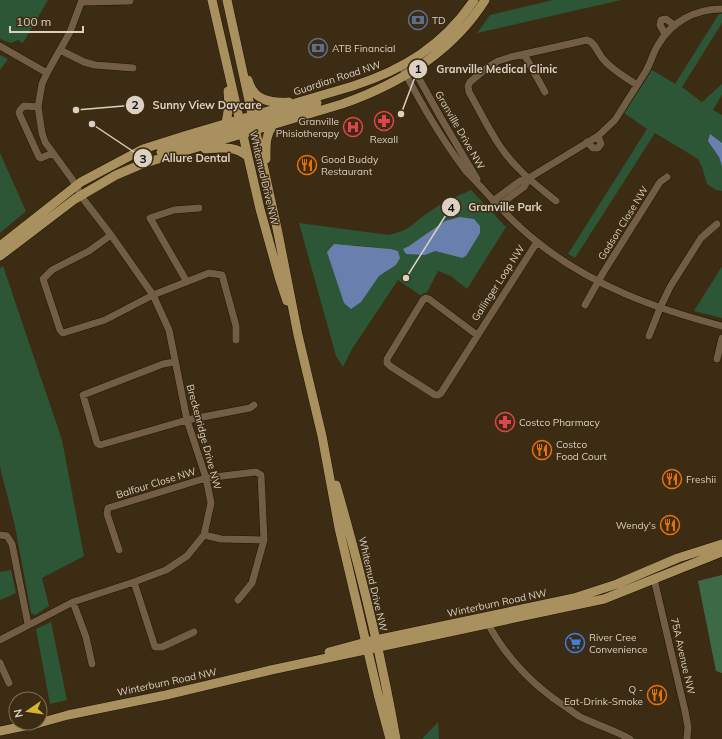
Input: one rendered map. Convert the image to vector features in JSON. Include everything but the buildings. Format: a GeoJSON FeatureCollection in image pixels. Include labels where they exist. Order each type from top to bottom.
{"type":"FeatureCollection","features":[{"type":"Feature","properties":{"kind":"main road","name":"Whitemud Drive NW"},"geometry":{"type":"LineString","coordinates":[[212,0],[230,76],[247,126],[263,166],[298,335],[322,436],[351,537],[372,646],[393,737]]}},
{"type":"Feature","properties":{"kind":"main road","name":"Whitemud Drive NW"},"geometry":{"type":"LineString","coordinates":[[227,0],[239,57],[247,126],[248,157],[266,234],[298,335]]}},
{"type":"Feature","properties":{"kind":"main road","name":"Guardian Road NW"},"geometry":{"type":"LineString","coordinates":[[247,126],[273,125],[352,100],[378,89],[408,68],[444,35],[474,0]]}},
{"type":"Feature","properties":{"kind":"main road","name":"Guardian Road NW"},"geometry":{"type":"LineString","coordinates":[[247,126],[300,102],[408,68],[438,53],[472,18],[485,0]]}},
{"type":"Feature","properties":{"kind":"main road"},"geometry":{"type":"LineString","coordinates":[[239,57],[244,65],[251,88],[258,96],[274,102],[300,102]]}},
{"type":"Feature","properties":{"kind":"main road"},"geometry":{"type":"LineString","coordinates":[[226,123],[229,106],[228,92],[230,76]]}},
{"type":"Feature","properties":{"kind":"main road"},"geometry":{"type":"LineString","coordinates":[[142,164],[160,152],[247,126],[334,97],[352,86]]}},
{"type":"Feature","properties":{"kind":"main road"},"geometry":{"type":"LineString","coordinates":[[0,246],[76,186],[143,149],[226,123],[247,126]]}},
{"type":"Feature","properties":{"kind":"main road"},"geometry":{"type":"LineString","coordinates":[[263,166],[266,158],[267,137],[269,130],[273,125]]}},
{"type":"Feature","properties":{"kind":"main road"},"geometry":{"type":"LineString","coordinates":[[0,256],[81,195],[116,175],[142,164],[189,150],[247,126]]}},
{"type":"Feature","properties":{"kind":"main road"},"geometry":{"type":"LineString","coordinates":[[247,126],[263,190],[274,214]]}},
{"type":"Feature","properties":{"kind":"main road"},"geometry":{"type":"LineString","coordinates":[[189,150],[216,148],[235,149],[243,152],[248,157]]}},
{"type":"Feature","properties":{"kind":"main road"},"geometry":{"type":"LineString","coordinates":[[654,579],[660,572],[669,567],[722,544]]}},
{"type":"Feature","properties":{"kind":"main road","name":"Winterburn Road NW"},"geometry":{"type":"LineString","coordinates":[[0,731],[68,715],[166,695],[271,670],[288,663],[487,620],[574,598],[599,591],[678,558],[722,544]]}},
{"type":"Feature","properties":{"kind":"main road","name":"Winterburn Road NW"},"geometry":{"type":"LineString","coordinates":[[487,620],[604,598],[722,552]]}},
{"type":"Feature","properties":{"kind":"main road","name":"Winterburn Road NW"},"geometry":{"type":"LineString","coordinates":[[48,717],[68,715]]}},
{"type":"Feature","properties":{"kind":"street"},"geometry":{"type":"LineString","coordinates":[[82,1],[130,1]]}},
{"type":"Feature","properties":{"kind":"street","name":"Breckenridge Drive NW"},"geometry":{"type":"LineString","coordinates":[[0,640],[28,624],[73,602],[166,570],[187,556],[204,535],[211,503],[206,478],[188,420],[168,330],[153,295],[81,195],[45,142],[42,133],[38,108],[41,89],[47,73],[70,32],[82,1]]}},
{"type":"Feature","properties":{"kind":"street"},"geometry":{"type":"LineString","coordinates":[[495,204],[524,186],[529,178],[598,136],[615,120],[646,70],[656,48],[665,34],[674,25],[688,16],[701,12],[722,9]]}},
{"type":"Feature","properties":{"kind":"street"},"geometry":{"type":"LineString","coordinates":[[665,34],[660,25],[661,20],[666,19],[674,25]]}},
{"type":"Feature","properties":{"kind":"street"},"geometry":{"type":"LineString","coordinates":[[556,202],[519,169],[504,151],[468,88],[470,82],[491,65],[507,58],[582,40],[588,40],[594,44],[599,54],[608,64],[637,85]]}},
{"type":"Feature","properties":{"kind":"street"},"geometry":{"type":"LineString","coordinates":[[0,46],[47,73]]}},
{"type":"Feature","properties":{"kind":"street"},"geometry":{"type":"LineString","coordinates":[[60,50],[89,63],[133,68]]}},
{"type":"Feature","properties":{"kind":"street"},"geometry":{"type":"LineString","coordinates":[[524,54],[545,92]]}},
{"type":"Feature","properties":{"kind":"street","name":"Granville Drive NW"},"geometry":{"type":"LineString","coordinates":[[408,68],[482,188],[495,204],[537,242],[567,263],[599,282],[627,295],[660,308],[722,326]]}},
{"type":"Feature","properties":{"kind":"street"},"geometry":{"type":"LineString","coordinates":[[38,108],[24,106],[19,113],[38,157],[44,158],[53,153]]}},
{"type":"Feature","properties":{"kind":"street"},"geometry":{"type":"LineString","coordinates":[[587,142],[593,148],[598,148],[601,144],[598,136]]}},
{"type":"Feature","properties":{"kind":"street","name":"Godson Close NW"},"geometry":{"type":"LineString","coordinates":[[585,306],[603,273],[660,182],[667,177]]}},
{"type":"Feature","properties":{"kind":"street"},"geometry":{"type":"LineString","coordinates":[[187,282],[150,218],[174,210],[198,208]]}},
{"type":"Feature","properties":{"kind":"street"},"geometry":{"type":"LineString","coordinates":[[649,336],[670,287],[702,238],[717,224]]}},
{"type":"Feature","properties":{"kind":"street"},"geometry":{"type":"LineString","coordinates":[[111,235],[89,251],[52,270],[43,279],[60,330],[63,333],[105,320],[153,295],[209,272],[222,275],[236,326],[236,340]]}},
{"type":"Feature","properties":{"kind":"street","name":"Gallinger Loop NW"},"geometry":{"type":"LineString","coordinates":[[477,335],[426,298],[423,300],[387,359],[387,363],[429,391],[438,395],[441,393],[537,242]]}},
{"type":"Feature","properties":{"kind":"street"},"geometry":{"type":"LineString","coordinates":[[717,360],[722,338]]}},
{"type":"Feature","properties":{"kind":"street"},"geometry":{"type":"LineString","coordinates":[[175,362],[163,364],[83,395],[97,443],[100,445],[188,420],[250,408],[254,405]]}},
{"type":"Feature","properties":{"kind":"street"},"geometry":{"type":"LineString","coordinates":[[206,478],[256,472],[261,475],[264,540],[252,582],[238,600]]}},
{"type":"Feature","properties":{"kind":"street","name":"Balfour Close NW"},"geometry":{"type":"LineString","coordinates":[[119,550],[107,514],[108,508],[206,478]]}},
{"type":"Feature","properties":{"kind":"street"},"geometry":{"type":"LineString","coordinates":[[0,535],[7,536],[12,544],[28,624]]}},
{"type":"Feature","properties":{"kind":"street"},"geometry":{"type":"LineString","coordinates":[[204,535],[220,539],[264,540]]}},
{"type":"Feature","properties":{"kind":"street","name":"75A Avenue NW"},"geometry":{"type":"LineString","coordinates":[[654,579],[685,711],[688,727],[688,739]]}},
{"type":"Feature","properties":{"kind":"street"},"geometry":{"type":"LineString","coordinates":[[134,582],[155,647],[162,647],[194,632]]}},
{"type":"Feature","properties":{"kind":"street"},"geometry":{"type":"LineString","coordinates":[[73,602],[86,637],[92,664]]}},
{"type":"Feature","properties":{"kind":"street"},"geometry":{"type":"LineString","coordinates":[[487,620],[501,645],[517,666],[538,688],[553,700],[584,719],[630,739]]}},
{"type":"Feature","properties":{"kind":"street"},"geometry":{"type":"LineString","coordinates":[[0,663],[9,683]]}},
{"type":"Feature","properties":{"kind":"green space"},"geometry":{"type":"Polygon","coordinates":[[[0,0],[48,0],[23,43],[18,40],[11,43],[0,39],[0,0]]]}},
{"type":"Feature","properties":{"kind":"green space"},"geometry":{"type":"Polygon","coordinates":[[[553,0],[621,0],[477,33],[490,15],[553,0]]]}},
{"type":"Feature","properties":{"kind":"green space"},"geometry":{"type":"Polygon","coordinates":[[[719,14],[722,14],[722,23],[682,87],[702,102],[722,84],[722,95],[713,110],[722,115],[722,191],[716,190],[707,184],[698,159],[655,133],[575,258],[568,254],[647,129],[624,113],[652,70],[675,84],[719,14]]]}},
{"type":"Feature","properties":{"kind":"green space"},"geometry":{"type":"Polygon","coordinates":[[[0,55],[8,59],[0,70],[0,55]]]}},
{"type":"Feature","properties":{"kind":"green space"},"geometry":{"type":"Polygon","coordinates":[[[0,153],[26,211],[0,233],[0,153]]]}},
{"type":"Feature","properties":{"kind":"green space"},"geometry":{"type":"Polygon","coordinates":[[[471,190],[506,227],[467,289],[451,276],[438,271],[427,292],[420,295],[398,280],[352,349],[343,367],[336,356],[299,223],[389,235],[408,228],[436,207],[471,190]],[[352,245],[379,276],[396,265],[398,251],[352,245]],[[409,246],[404,249],[435,251],[461,258],[466,256],[409,246]]]}},
{"type":"Feature","properties":{"kind":"green space"},"geometry":{"type":"Polygon","coordinates":[[[3,266],[62,440],[84,556],[42,578],[49,606],[35,615],[31,613],[15,526],[0,467],[0,268],[3,266]]]}},
{"type":"Feature","properties":{"kind":"green space"},"geometry":{"type":"Polygon","coordinates":[[[722,267],[722,318],[694,311],[721,268],[722,267]]]}},
{"type":"Feature","properties":{"kind":"green space"},"geometry":{"type":"Polygon","coordinates":[[[11,570],[16,593],[0,600],[0,572],[11,570]]]}},
{"type":"Feature","properties":{"kind":"green space"},"geometry":{"type":"Polygon","coordinates":[[[722,575],[722,673],[716,671],[698,581],[722,575]]]}},
{"type":"Feature","properties":{"kind":"green space"},"geometry":{"type":"Polygon","coordinates":[[[51,622],[67,700],[50,704],[36,629],[51,622]]]}},
{"type":"Feature","properties":{"kind":"green space"},"geometry":{"type":"Polygon","coordinates":[[[438,722],[439,739],[422,739],[438,722]]]}},
{"type":"Feature","properties":{"kind":"water"},"geometry":{"type":"Polygon","coordinates":[[[710,134],[722,143],[722,166],[719,157],[708,141],[710,134]]]}},
{"type":"Feature","properties":{"kind":"water"},"geometry":{"type":"Polygon","coordinates":[[[460,217],[474,219],[480,226],[480,233],[466,256],[462,258],[435,251],[425,255],[406,254],[403,249],[445,221],[460,217]]]}},
{"type":"Feature","properties":{"kind":"water"},"geometry":{"type":"Polygon","coordinates":[[[334,244],[391,249],[398,251],[400,258],[396,265],[379,276],[361,302],[351,309],[344,303],[327,252],[334,244]]]}},
{"type":"Feature","properties":{"kind":"place","name":"TD"},"geometry":{"type":"Point","coordinates":[418,20]}},
{"type":"Feature","properties":{"kind":"place","name":"ATB Financial"},"geometry":{"type":"Point","coordinates":[318,48]}},
{"type":"Feature","properties":{"kind":"place","name":"Sunny View Daycare"},"geometry":{"type":"Point","coordinates":[76,110]}},
{"type":"Feature","properties":{"kind":"place","name":"Granville Medical Clinic"},"geometry":{"type":"Point","coordinates":[401,114]}},
{"type":"Feature","properties":{"kind":"place","name":"Rexall"},"geometry":{"type":"Point","coordinates":[384,121]}},
{"type":"Feature","properties":{"kind":"place","name":"Allure Dental"},"geometry":{"type":"Point","coordinates":[92,124]}},
{"type":"Feature","properties":{"kind":"place","name":"Granville Phisiotherapy"},"geometry":{"type":"Point","coordinates":[353,127]}},
{"type":"Feature","properties":{"kind":"place","name":"Good Buddy Restaurant"},"geometry":{"type":"Point","coordinates":[307,165]}},
{"type":"Feature","properties":{"kind":"place","name":"Granville Park"},"geometry":{"type":"Point","coordinates":[406,278]}},
{"type":"Feature","properties":{"kind":"place","name":"Costco Pharmacy"},"geometry":{"type":"Point","coordinates":[505,422]}},
{"type":"Feature","properties":{"kind":"place","name":"Costco Food Court"},"geometry":{"type":"Point","coordinates":[542,450]}},
{"type":"Feature","properties":{"kind":"place","name":"Freshii"},"geometry":{"type":"Point","coordinates":[672,479]}},
{"type":"Feature","properties":{"kind":"place","name":"Wendy's"},"geometry":{"type":"Point","coordinates":[670,525]}},
{"type":"Feature","properties":{"kind":"place","name":"River Cree Convenience"},"geometry":{"type":"Point","coordinates":[575,643]}},
{"type":"Feature","properties":{"kind":"place","name":"Q - Eat-Drink-Smoke"},"geometry":{"type":"Point","coordinates":[657,695]}}]}
